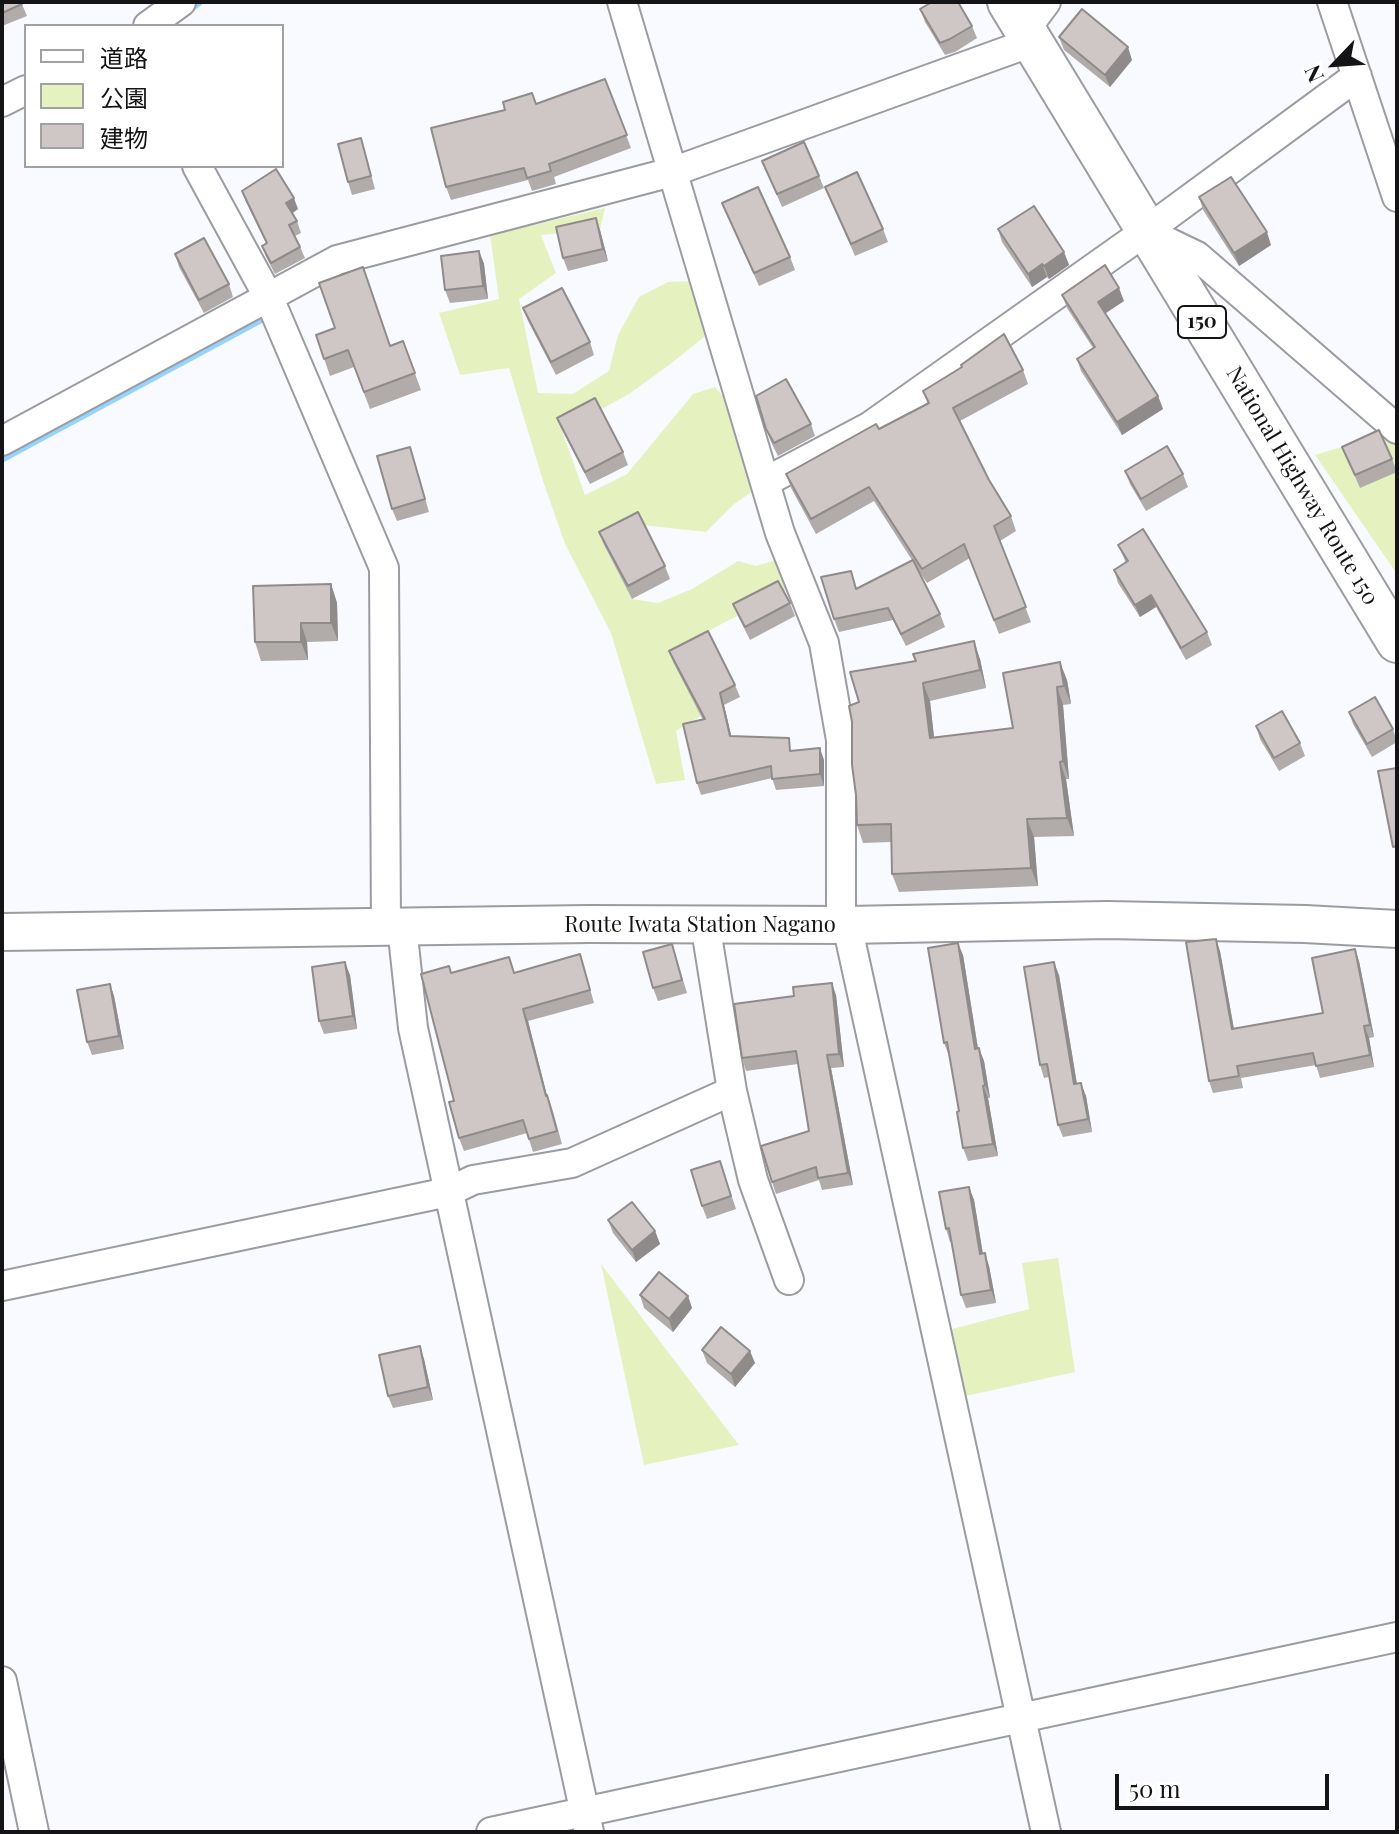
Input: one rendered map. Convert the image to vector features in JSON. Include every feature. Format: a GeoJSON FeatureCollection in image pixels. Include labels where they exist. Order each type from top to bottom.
{"type":"FeatureCollection","features":[{"type":"Feature","properties":{"kind":"highway","name":"National Highway Route 150"},"geometry":{"type":"LineString","coordinates":[[1028,19],[1146,231],[1397,642]]}},
{"type":"Feature","properties":{"kind":"main road","name":"Route Iwata Station Nagano"},"geometry":{"type":"LineString","coordinates":[[2,932],[1107,920],[1305,924],[1396,935]]}},
{"type":"Feature","properties":{"kind":"street"},"geometry":{"type":"LineString","coordinates":[[151,24],[181,2]]}},
{"type":"Feature","properties":{"kind":"street"},"geometry":{"type":"LineString","coordinates":[[622,2],[780,533],[824,643],[841,740],[844,925],[1046,1832]]}},
{"type":"Feature","properties":{"kind":"street"},"geometry":{"type":"LineString","coordinates":[[1332,2],[1397,197]]}},
{"type":"Feature","properties":{"kind":"street"},"geometry":{"type":"LineString","coordinates":[[2,441],[337,260],[672,172],[1028,19]]}},
{"type":"Feature","properties":{"kind":"street"},"geometry":{"type":"LineString","coordinates":[[765,482],[869,427],[1146,231],[1357,76]]}},
{"type":"Feature","properties":{"kind":"street"},"geometry":{"type":"LineString","coordinates":[[2,102],[24,91]]}},
{"type":"Feature","properties":{"kind":"street"},"geometry":{"type":"LineString","coordinates":[[198,168],[275,295],[384,568],[394,927],[448,1192],[586,1822]]}},
{"type":"Feature","properties":{"kind":"street"},"geometry":{"type":"LineString","coordinates":[[1146,231],[1197,256],[1397,429]]}},
{"type":"Feature","properties":{"kind":"street"},"geometry":{"type":"LineString","coordinates":[[705,923],[732,1091],[753,1180],[789,1280]]}},
{"type":"Feature","properties":{"kind":"street"},"geometry":{"type":"LineString","coordinates":[[2,1286],[448,1192],[473,1180],[572,1163],[732,1091]]}},
{"type":"Feature","properties":{"kind":"street"},"geometry":{"type":"LineString","coordinates":[[491,1832],[586,1822],[1022,1717],[1397,1637]]}},
{"type":"Feature","properties":{"kind":"street"},"geometry":{"type":"LineString","coordinates":[[2,1681],[34,1832]]}},
{"type":"Feature","properties":{"kind":"green space"},"geometry":{"type":"Polygon","coordinates":[[[605,208],[600,230],[541,235],[556,273],[519,299],[538,393],[573,394],[609,371],[618,335],[639,297],[668,282],[693,281],[718,326],[629,394],[562,431],[585,495],[627,474],[693,394],[715,387],[733,408],[753,491],[734,504],[706,532],[642,525],[604,545],[632,599],[658,603],[692,589],[738,561],[756,566],[776,560],[800,583],[670,651],[701,716],[676,731],[685,780],[656,784],[611,633],[565,544],[509,368],[460,375],[439,313],[499,299],[490,235],[605,208]]]}},
{"type":"Feature","properties":{"kind":"green space"},"geometry":{"type":"Polygon","coordinates":[[[1397,430],[1397,574],[1315,455],[1397,430]]]}},
{"type":"Feature","properties":{"kind":"green space"},"geometry":{"type":"Polygon","coordinates":[[[1058,1258],[1075,1372],[966,1396],[952,1329],[1029,1309],[1022,1263],[1058,1258]]]}},
{"type":"Feature","properties":{"kind":"green space"},"geometry":{"type":"Polygon","coordinates":[[[601,1264],[739,1445],[644,1465],[601,1264]]]}},
{"type":"Feature","properties":{"kind":"building"},"geometry":{"type":"Polygon","coordinates":[[[2,2],[21,2],[22,4],[2,13],[2,2]]]}},
{"type":"Feature","properties":{"kind":"building"},"geometry":{"type":"Polygon","coordinates":[[[932,2],[958,2],[972,26],[940,43],[920,9],[932,2]]]}},
{"type":"Feature","properties":{"kind":"building"},"geometry":{"type":"Polygon","coordinates":[[[1082,9],[1128,47],[1105,75],[1059,37],[1082,9]]]}},
{"type":"Feature","properties":{"kind":"building"},"geometry":{"type":"Polygon","coordinates":[[[605,79],[627,135],[549,164],[551,171],[527,178],[524,168],[446,187],[431,128],[505,110],[503,102],[532,93],[536,104],[605,79]]]}},
{"type":"Feature","properties":{"kind":"building"},"geometry":{"type":"Polygon","coordinates":[[[361,138],[371,176],[348,182],[338,144],[361,138]]]}},
{"type":"Feature","properties":{"kind":"building"},"geometry":{"type":"Polygon","coordinates":[[[804,142],[819,176],[777,194],[762,161],[804,142]]]}},
{"type":"Feature","properties":{"kind":"building"},"geometry":{"type":"Polygon","coordinates":[[[276,169],[294,198],[286,203],[297,221],[289,225],[300,247],[271,263],[262,246],[267,243],[242,191],[276,169]]]}},
{"type":"Feature","properties":{"kind":"building"},"geometry":{"type":"Polygon","coordinates":[[[857,172],[883,229],[851,244],[825,187],[857,172]]]}},
{"type":"Feature","properties":{"kind":"building"},"geometry":{"type":"Polygon","coordinates":[[[1231,177],[1267,232],[1234,253],[1199,197],[1231,177]]]}},
{"type":"Feature","properties":{"kind":"building"},"geometry":{"type":"Polygon","coordinates":[[[758,187],[790,257],[754,273],[722,203],[758,187]]]}},
{"type":"Feature","properties":{"kind":"building"},"geometry":{"type":"Polygon","coordinates":[[[1034,206],[1064,252],[1028,274],[998,229],[1034,206]]]}},
{"type":"Feature","properties":{"kind":"building"},"geometry":{"type":"Polygon","coordinates":[[[596,218],[603,249],[563,258],[556,227],[596,218]]]}},
{"type":"Feature","properties":{"kind":"building"},"geometry":{"type":"Polygon","coordinates":[[[204,238],[229,284],[199,300],[175,254],[204,238]]]}},
{"type":"Feature","properties":{"kind":"building"},"geometry":{"type":"Polygon","coordinates":[[[479,251],[483,286],[445,290],[441,256],[479,251]]]}},
{"type":"Feature","properties":{"kind":"building"},"geometry":{"type":"Polygon","coordinates":[[[1105,265],[1119,288],[1098,302],[1158,396],[1117,422],[1077,359],[1095,347],[1062,295],[1105,265]]]}},
{"type":"Feature","properties":{"kind":"building"},"geometry":{"type":"Polygon","coordinates":[[[363,267],[390,346],[403,341],[415,373],[364,392],[348,350],[324,359],[316,335],[335,328],[319,283],[363,267]]]}},
{"type":"Feature","properties":{"kind":"building"},"geometry":{"type":"Polygon","coordinates":[[[562,288],[590,342],[551,362],[523,308],[562,288]]]}},
{"type":"Feature","properties":{"kind":"building"},"geometry":{"type":"Polygon","coordinates":[[[1004,334],[1023,370],[953,408],[1011,516],[994,526],[1026,607],[994,620],[964,544],[922,569],[869,487],[811,519],[786,474],[876,424],[879,429],[929,403],[923,391],[962,367],[1004,334]]]}},
{"type":"Feature","properties":{"kind":"building"},"geometry":{"type":"Polygon","coordinates":[[[786,379],[811,424],[774,443],[766,429],[756,396],[786,379]]]}},
{"type":"Feature","properties":{"kind":"building"},"geometry":{"type":"Polygon","coordinates":[[[595,398],[623,452],[585,472],[557,418],[595,398]]]}},
{"type":"Feature","properties":{"kind":"building"},"geometry":{"type":"Polygon","coordinates":[[[1379,430],[1392,459],[1355,475],[1342,447],[1379,430]]]}},
{"type":"Feature","properties":{"kind":"building"},"geometry":{"type":"Polygon","coordinates":[[[1167,446],[1183,474],[1141,499],[1125,471],[1167,446]]]}},
{"type":"Feature","properties":{"kind":"building"},"geometry":{"type":"Polygon","coordinates":[[[410,447],[425,499],[392,509],[377,456],[410,447]]]}},
{"type":"Feature","properties":{"kind":"building"},"geometry":{"type":"Polygon","coordinates":[[[638,512],[665,566],[628,586],[599,532],[638,512]]]}},
{"type":"Feature","properties":{"kind":"building"},"geometry":{"type":"Polygon","coordinates":[[[1143,529],[1207,632],[1181,648],[1151,595],[1135,605],[1114,570],[1128,561],[1118,545],[1143,529]]]}},
{"type":"Feature","properties":{"kind":"building"},"geometry":{"type":"Polygon","coordinates":[[[913,560],[940,614],[901,634],[888,608],[834,619],[821,577],[851,571],[856,589],[913,560]]]}},
{"type":"Feature","properties":{"kind":"building"},"geometry":{"type":"Polygon","coordinates":[[[778,581],[790,603],[745,627],[733,604],[778,581]]]}},
{"type":"Feature","properties":{"kind":"building"},"geometry":{"type":"Polygon","coordinates":[[[331,584],[331,623],[301,623],[301,642],[255,642],[253,586],[331,584]]]}},
{"type":"Feature","properties":{"kind":"building"},"geometry":{"type":"Polygon","coordinates":[[[708,631],[735,685],[720,693],[730,736],[789,738],[790,751],[820,748],[820,774],[772,779],[771,766],[697,783],[683,724],[705,719],[669,651],[708,631]]]}},
{"type":"Feature","properties":{"kind":"building"},"geometry":{"type":"Polygon","coordinates":[[[974,641],[980,670],[923,683],[930,738],[1013,728],[1003,673],[1060,662],[1064,686],[1057,687],[1063,761],[1060,762],[1067,818],[1027,819],[1031,868],[892,874],[891,824],[857,825],[849,706],[859,702],[850,672],[916,661],[913,654],[974,641]]]}},
{"type":"Feature","properties":{"kind":"building"},"geometry":{"type":"Polygon","coordinates":[[[1375,697],[1393,729],[1367,744],[1349,712],[1375,697]]]}},
{"type":"Feature","properties":{"kind":"building"},"geometry":{"type":"Polygon","coordinates":[[[1282,711],[1300,743],[1274,758],[1256,726],[1282,711]]]}},
{"type":"Feature","properties":{"kind":"building"},"geometry":{"type":"Polygon","coordinates":[[[1397,768],[1397,846],[1393,847],[1378,771],[1397,768]]]}},
{"type":"Feature","properties":{"kind":"building"},"geometry":{"type":"Polygon","coordinates":[[[1216,939],[1232,1029],[1323,1013],[1312,958],[1355,949],[1370,1025],[1364,1026],[1370,1055],[1316,1066],[1313,1053],[1237,1066],[1239,1076],[1209,1081],[1186,942],[1216,939]]]}},
{"type":"Feature","properties":{"kind":"building"},"geometry":{"type":"Polygon","coordinates":[[[958,943],[975,1049],[979,1048],[993,1144],[963,1148],[947,1042],[944,1043],[928,948],[958,943]]]}},
{"type":"Feature","properties":{"kind":"building"},"geometry":{"type":"Polygon","coordinates":[[[672,944],[682,980],[653,988],[643,952],[672,944]]]}},
{"type":"Feature","properties":{"kind":"building"},"geometry":{"type":"Polygon","coordinates":[[[580,954],[590,990],[523,1009],[557,1131],[529,1139],[523,1120],[459,1138],[449,1102],[454,1101],[421,974],[449,966],[451,973],[509,957],[514,973],[580,954]]]}},
{"type":"Feature","properties":{"kind":"building"},"geometry":{"type":"Polygon","coordinates":[[[345,962],[353,1016],[319,1021],[312,967],[345,962]]]}},
{"type":"Feature","properties":{"kind":"building"},"geometry":{"type":"Polygon","coordinates":[[[1054,962],[1074,1084],[1081,1083],[1088,1119],[1058,1125],[1047,1064],[1040,1065],[1024,967],[1054,962]]]}},
{"type":"Feature","properties":{"kind":"building"},"geometry":{"type":"Polygon","coordinates":[[[832,983],[839,1054],[827,1055],[848,1173],[818,1178],[816,1167],[772,1182],[761,1146],[809,1131],[796,1051],[742,1058],[734,1004],[794,996],[793,987],[832,983]]]}},
{"type":"Feature","properties":{"kind":"building"},"geometry":{"type":"Polygon","coordinates":[[[110,984],[119,1036],[87,1042],[77,990],[110,984]]]}},
{"type":"Feature","properties":{"kind":"building"},"geometry":{"type":"Polygon","coordinates":[[[720,1161],[731,1196],[702,1206],[691,1170],[720,1161]]]}},
{"type":"Feature","properties":{"kind":"building"},"geometry":{"type":"Polygon","coordinates":[[[969,1187],[980,1254],[985,1253],[991,1290],[961,1295],[939,1192],[969,1187]]]}},
{"type":"Feature","properties":{"kind":"building"},"geometry":{"type":"Polygon","coordinates":[[[632,1202],[655,1231],[632,1250],[608,1220],[632,1202]]]}},
{"type":"Feature","properties":{"kind":"building"},"geometry":{"type":"Polygon","coordinates":[[[659,1272],[688,1296],[669,1319],[640,1295],[659,1272]]]}},
{"type":"Feature","properties":{"kind":"building"},"geometry":{"type":"Polygon","coordinates":[[[721,1327],[750,1351],[731,1374],[702,1350],[721,1327]]]}},
{"type":"Feature","properties":{"kind":"building"},"geometry":{"type":"Polygon","coordinates":[[[420,1346],[428,1387],[388,1396],[379,1355],[420,1346]]]}},
{"type":"Feature","properties":{"kind":"waterway"},"geometry":{"type":"LineString","coordinates":[[184,12],[198,2]]}},
{"type":"Feature","properties":{"kind":"waterway"},"geometry":{"type":"LineString","coordinates":[[2,458],[260,319]]}}]}
